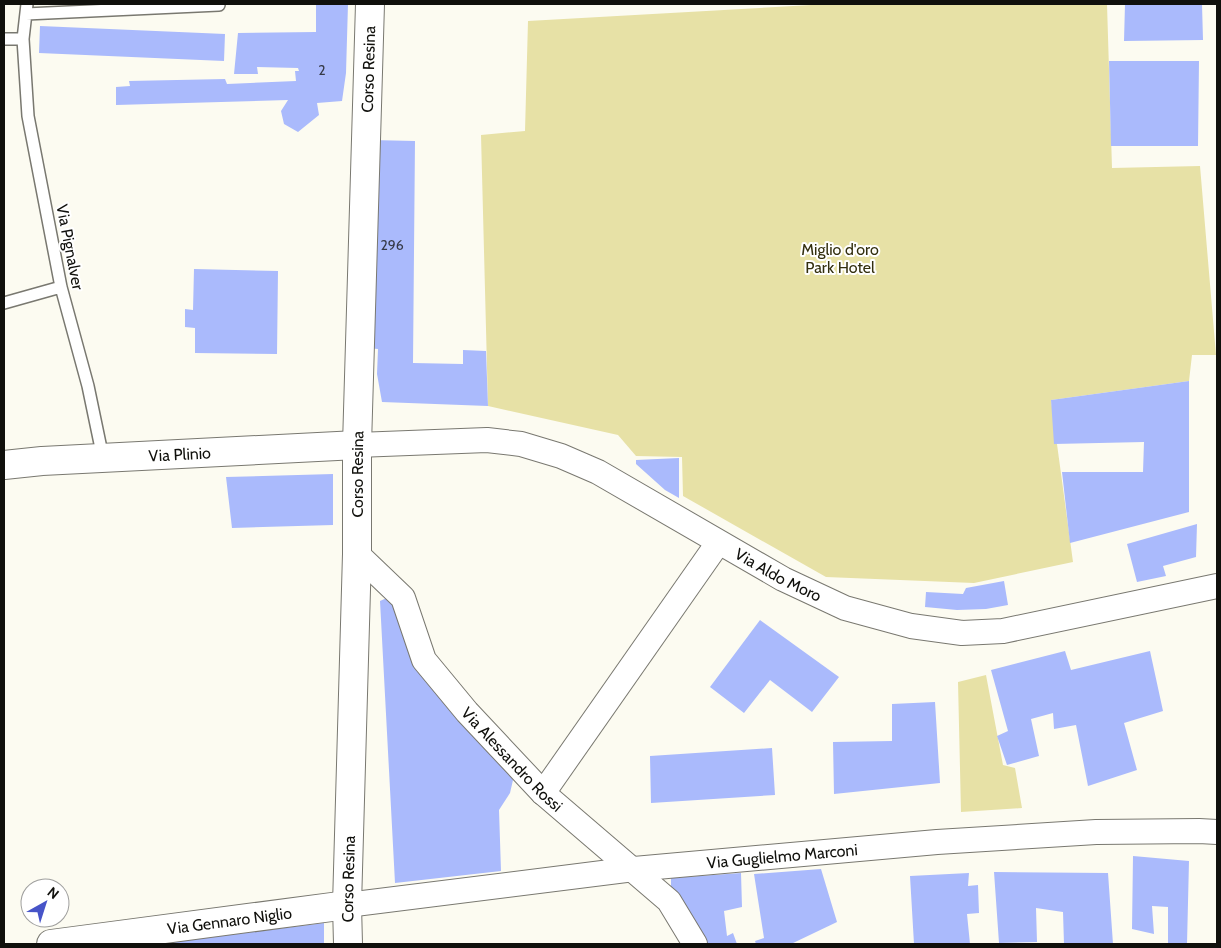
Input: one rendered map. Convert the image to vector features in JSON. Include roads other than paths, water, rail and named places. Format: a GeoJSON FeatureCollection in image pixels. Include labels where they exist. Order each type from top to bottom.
{"type":"FeatureCollection","features":[{"type":"Feature","properties":{"kind":"main road","name":"Corso Resina"},"geometry":{"type":"LineString","coordinates":[[348,944],[347,905],[357,554],[357,445],[370,4]]}},
{"type":"Feature","properties":{"kind":"main road","name":"Via Plinio"},"geometry":{"type":"LineString","coordinates":[[4,465],[42,461],[357,445]]}},
{"type":"Feature","properties":{"kind":"main road","name":"Via Gennaro Niglio"},"geometry":{"type":"LineString","coordinates":[[52,944],[347,905]]}},
{"type":"Feature","properties":{"kind":"street","name":"Via Aldo Moro"},"geometry":{"type":"LineString","coordinates":[[357,445],[487,440],[522,444],[561,456],[598,472],[783,579],[845,608],[911,626],[962,633],[1003,631],[1217,586]]}},
{"type":"Feature","properties":{"kind":"street"},"geometry":{"type":"LineString","coordinates":[[544,793],[718,543]]}},
{"type":"Feature","properties":{"kind":"street","name":"Via Alessandro Rossi"},"geometry":{"type":"LineString","coordinates":[[357,554],[403,598],[424,660],[467,712],[544,793],[669,901],[695,944]]}},
{"type":"Feature","properties":{"kind":"street","name":"Via Guglielmo Marconi"},"geometry":{"type":"LineString","coordinates":[[347,905],[634,869],[936,842],[1096,832],[1217,832]]}},
{"type":"Feature","properties":{"kind":"lane"},"geometry":{"type":"LineString","coordinates":[[26,9],[219,5]]}},
{"type":"Feature","properties":{"kind":"lane","name":"Via Pignalver"},"geometry":{"type":"LineString","coordinates":[[26,9],[23,39],[28,116],[61,287],[88,386],[103,458]]}},
{"type":"Feature","properties":{"kind":"lane"},"geometry":{"type":"LineString","coordinates":[[4,39],[23,39]]}},
{"type":"Feature","properties":{"kind":"lane"},"geometry":{"type":"LineString","coordinates":[[4,303],[61,287]]}},
{"type":"Feature","properties":{"kind":"park label","name":"Miglio d'oro Park Hotel"},"geometry":{"type":"Point","coordinates":[840,258]}}]}
